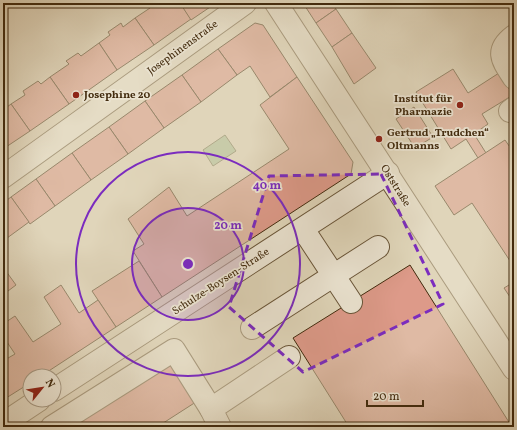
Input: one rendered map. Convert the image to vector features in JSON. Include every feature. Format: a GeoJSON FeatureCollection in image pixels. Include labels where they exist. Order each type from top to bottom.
{"type":"FeatureCollection","features":[{"type":"Feature","properties":{"kind":"street","name":"Josephinenstraße"},"geometry":{"type":"LineString","coordinates":[[3,177],[246,3]]}},
{"type":"Feature","properties":{"kind":"street","name":"Oststraße"},"geometry":{"type":"LineString","coordinates":[[276,3],[514,369]]}},
{"type":"Feature","properties":{"kind":"street"},"geometry":{"type":"LineString","coordinates":[[514,36],[503,46],[502,59],[514,78]]}},
{"type":"Feature","properties":{"kind":"street","name":"Schulze-Boysen-Straße"},"geometry":{"type":"LineString","coordinates":[[62,385],[388,174]]}},
{"type":"Feature","properties":{"kind":"street"},"geometry":{"type":"LineString","coordinates":[[303,229],[351,302]]}},
{"type":"Feature","properties":{"kind":"street"},"geometry":{"type":"LineString","coordinates":[[252,328],[378,247]]}},
{"type":"Feature","properties":{"kind":"street"},"geometry":{"type":"LineString","coordinates":[[52,427],[174,350],[215,418],[289,357]]}},
{"type":"Feature","properties":{"kind":"street"},"geometry":{"type":"LineString","coordinates":[[3,424],[27,408]]}},
{"type":"Feature","properties":{"kind":"highlighted area"},"geometry":{"type":"Polygon","coordinates":[[[381,174],[443,304],[303,372],[229,307],[269,176],[381,174]]]}},
{"type":"Feature","properties":{"kind":"green space"},"geometry":{"type":"Polygon","coordinates":[[[225,135],[236,151],[213,166],[203,150],[225,135]]]}},
{"type":"Feature","properties":{"kind":"building"},"geometry":{"type":"Polygon","coordinates":[[[150,3],[180,3],[191,19],[154,45],[135,18],[150,8],[148,5],[150,3]]]}},
{"type":"Feature","properties":{"kind":"building"},"geometry":{"type":"Polygon","coordinates":[[[180,3],[216,3],[191,20],[180,3]]]}},
{"type":"Feature","properties":{"kind":"building"},"geometry":{"type":"Polygon","coordinates":[[[303,3],[332,3],[336,9],[316,23],[303,3]]]}},
{"type":"Feature","properties":{"kind":"building"},"geometry":{"type":"Polygon","coordinates":[[[336,9],[352,33],[332,47],[316,23],[336,9]]]}},
{"type":"Feature","properties":{"kind":"building"},"geometry":{"type":"Polygon","coordinates":[[[135,18],[154,45],[117,70],[99,43],[110,35],[108,32],[121,23],[123,27],[135,18]]]}},
{"type":"Feature","properties":{"kind":"building"},"geometry":{"type":"Polygon","coordinates":[[[255,23],[263,25],[297,77],[270,97],[250,66],[237,75],[218,49],[255,23]]]}},
{"type":"Feature","properties":{"kind":"building"},"geometry":{"type":"Polygon","coordinates":[[[352,33],[376,68],[354,84],[332,47],[352,33]]]}},
{"type":"Feature","properties":{"kind":"building"},"geometry":{"type":"Polygon","coordinates":[[[99,43],[117,70],[69,104],[50,77],[69,64],[66,61],[78,53],[81,56],[99,43]]]}},
{"type":"Feature","properties":{"kind":"building"},"geometry":{"type":"Polygon","coordinates":[[[218,49],[237,75],[201,102],[182,75],[218,49]]]}},
{"type":"Feature","properties":{"kind":"building","name":"Institut für Pharmazie"},"geometry":{"type":"Polygon","coordinates":[[[453,69],[468,93],[499,73],[513,95],[482,114],[488,124],[474,134],[486,153],[478,158],[466,139],[451,149],[416,92],[453,69]]]}},
{"type":"Feature","properties":{"kind":"building"},"geometry":{"type":"Polygon","coordinates":[[[182,75],[201,102],[164,128],[145,101],[182,75]]]}},
{"type":"Feature","properties":{"kind":"building"},"geometry":{"type":"Polygon","coordinates":[[[50,77],[69,104],[30,131],[11,104],[25,95],[23,91],[38,81],[41,84],[50,77]]]}},
{"type":"Feature","properties":{"kind":"building"},"geometry":{"type":"Polygon","coordinates":[[[297,77],[353,162],[351,174],[162,297],[133,251],[144,244],[128,219],[169,187],[187,216],[289,149],[260,105],[297,77]]]}},
{"type":"Feature","properties":{"kind":"building"},"geometry":{"type":"Polygon","coordinates":[[[145,101],[164,128],[128,154],[109,127],[145,101]]]}},
{"type":"Feature","properties":{"kind":"building"},"geometry":{"type":"Polygon","coordinates":[[[11,104],[30,131],[3,149],[3,110],[11,104]]]}},
{"type":"Feature","properties":{"kind":"building"},"geometry":{"type":"Polygon","coordinates":[[[414,107],[433,137],[415,148],[396,119],[414,107]]]}},
{"type":"Feature","properties":{"kind":"building"},"geometry":{"type":"Polygon","coordinates":[[[109,127],[128,154],[91,180],[72,153],[109,127]]]}},
{"type":"Feature","properties":{"kind":"building"},"geometry":{"type":"Polygon","coordinates":[[[505,140],[514,153],[514,267],[472,203],[454,215],[435,186],[505,140]]]}},
{"type":"Feature","properties":{"kind":"building"},"geometry":{"type":"Polygon","coordinates":[[[72,153],[91,180],[55,206],[36,179],[72,153]]]}},
{"type":"Feature","properties":{"kind":"building"},"geometry":{"type":"Polygon","coordinates":[[[36,179],[55,206],[30,224],[11,197],[36,179]]]}},
{"type":"Feature","properties":{"kind":"building"},"geometry":{"type":"Polygon","coordinates":[[[11,197],[29,222],[3,241],[3,203],[11,197]]]}},
{"type":"Feature","properties":{"kind":"building"},"geometry":{"type":"Polygon","coordinates":[[[139,261],[162,297],[116,327],[92,291],[139,261]]]}},
{"type":"Feature","properties":{"kind":"building"},"geometry":{"type":"Polygon","coordinates":[[[410,265],[512,427],[349,427],[293,338],[410,265]]]}},
{"type":"Feature","properties":{"kind":"building"},"geometry":{"type":"Polygon","coordinates":[[[3,267],[16,285],[4,294],[3,292],[3,267]]]}},
{"type":"Feature","properties":{"kind":"building"},"geometry":{"type":"Polygon","coordinates":[[[514,282],[514,303],[504,288],[514,282]]]}},
{"type":"Feature","properties":{"kind":"building"},"geometry":{"type":"Polygon","coordinates":[[[61,285],[79,313],[98,300],[116,327],[53,368],[22,368],[22,388],[3,400],[3,361],[15,354],[3,336],[3,324],[15,316],[33,342],[61,324],[44,297],[61,285]]]}},
{"type":"Feature","properties":{"kind":"building"},"geometry":{"type":"Polygon","coordinates":[[[173,359],[199,400],[157,427],[68,427],[173,359]]]}},
{"type":"Feature","properties":{"kind":"place","name":"Josephine 20"},"geometry":{"type":"Point","coordinates":[76,95]}},
{"type":"Feature","properties":{"kind":"place","name":"Institut für Pharmazie"},"geometry":{"type":"Point","coordinates":[460,105]}},
{"type":"Feature","properties":{"kind":"place","name":"Gertrud „Trudchen“ Oltmanns"},"geometry":{"type":"Point","coordinates":[379,139]}}]}
